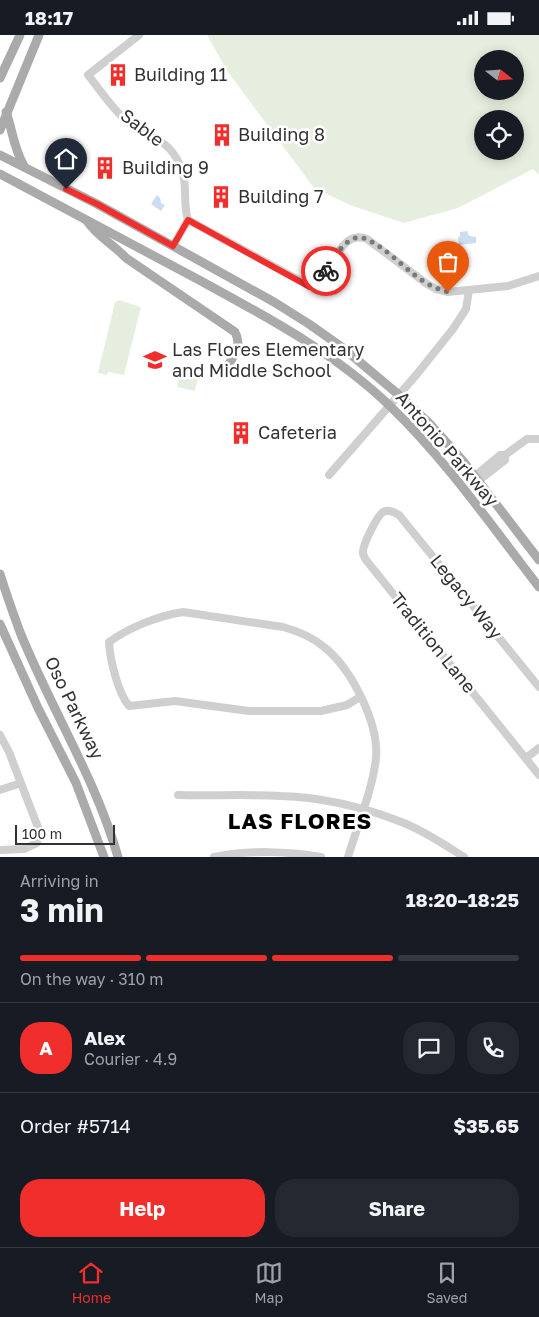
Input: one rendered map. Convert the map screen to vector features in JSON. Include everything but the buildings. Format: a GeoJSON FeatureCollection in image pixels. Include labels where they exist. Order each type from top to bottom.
{"type":"FeatureCollection","features":[{"type":"Feature","properties":{"kind":"main road"},"geometry":{"type":"LineString","coordinates":[[0,78],[20,35]]}},
{"type":"Feature","properties":{"kind":"main road"},"geometry":{"type":"LineString","coordinates":[[0,130],[39,35]]}},
{"type":"Feature","properties":{"kind":"main road"},"geometry":{"type":"LineString","coordinates":[[6,112],[18,157],[24,166]]}},
{"type":"Feature","properties":{"kind":"main road","name":"Antonio Parkway"},"geometry":{"type":"LineString","coordinates":[[0,155],[173,246],[309,324],[343,348],[430,423],[476,478],[539,560]]}},
{"type":"Feature","properties":{"kind":"main road","name":"Antonio Parkway"},"geometry":{"type":"LineString","coordinates":[[0,174],[281,324],[346,369],[390,406],[450,472],[539,587]]}},
{"type":"Feature","properties":{"kind":"main road"},"geometry":{"type":"LineString","coordinates":[[85,219],[95,233],[116,246],[126,258],[235,333],[239,344],[227,368]]}},
{"type":"Feature","properties":{"kind":"main road","name":"Oso Parkway"},"geometry":{"type":"LineString","coordinates":[[0,574],[20,633],[96,792],[118,857]]}},
{"type":"Feature","properties":{"kind":"main road","name":"Oso Parkway"},"geometry":{"type":"LineString","coordinates":[[0,625],[38,708],[76,783],[104,857]]}},
{"type":"Feature","properties":{"kind":"street","name":"Sable"},"geometry":{"type":"LineString","coordinates":[[139,35],[88,75],[122,117],[138,129],[157,138],[175,155],[186,186],[188,220]]}},
{"type":"Feature","properties":{"kind":"street"},"geometry":{"type":"LineString","coordinates":[[173,246],[188,220],[310,287],[318,283],[345,243],[350,239],[361,237],[374,244],[436,289],[448,292],[508,286],[539,276]]}},
{"type":"Feature","properties":{"kind":"street"},"geometry":{"type":"LineString","coordinates":[[329,475],[390,406],[453,329],[466,309],[469,290]]}},
{"type":"Feature","properties":{"kind":"street"},"geometry":{"type":"LineString","coordinates":[[476,478],[505,460],[505,455],[527,439],[539,439]]}},
{"type":"Feature","properties":{"kind":"street","name":"Legacy Way"},"geometry":{"type":"LineString","coordinates":[[390,511],[399,515],[539,687]]}},
{"type":"Feature","properties":{"kind":"street","name":"Tradition Lane"},"geometry":{"type":"LineString","coordinates":[[390,511],[383,512],[378,517],[363,547],[363,554],[539,775]]}},
{"type":"Feature","properties":{"kind":"street"},"geometry":{"type":"LineString","coordinates":[[348,857],[363,810],[374,767],[376,750],[372,726],[360,697],[345,670],[325,648],[297,631],[283,627],[183,612],[170,614],[121,633],[109,642],[123,699],[129,706],[175,701],[249,711],[321,711],[347,705],[360,697]]}},
{"type":"Feature","properties":{"kind":"street"},"geometry":{"type":"LineString","coordinates":[[0,735],[39,830],[36,843],[24,849],[0,850]]}},
{"type":"Feature","properties":{"kind":"street"},"geometry":{"type":"LineString","coordinates":[[526,758],[539,748]]}},
{"type":"Feature","properties":{"kind":"street"},"geometry":{"type":"LineString","coordinates":[[0,790],[21,783]]}},
{"type":"Feature","properties":{"kind":"street"},"geometry":{"type":"LineString","coordinates":[[178,795],[281,795],[322,800],[405,823],[464,857]]}},
{"type":"Feature","properties":{"kind":"street"},"geometry":{"type":"LineString","coordinates":[[214,857],[243,853],[322,857]]}},
{"type":"Feature","properties":{"kind":"green space"},"geometry":{"type":"Polygon","coordinates":[[[207,35],[539,35],[539,175],[533,169],[458,208],[404,223],[350,205],[314,188],[228,72],[207,35]]]}},
{"type":"Feature","properties":{"kind":"green space"},"geometry":{"type":"Polygon","coordinates":[[[119,300],[141,307],[124,375],[108,372],[107,375],[98,373],[115,302],[119,300]]]}},
{"type":"Feature","properties":{"kind":"green space"},"geometry":{"type":"Polygon","coordinates":[[[182,369],[199,373],[195,391],[177,387],[182,369]]]}},
{"type":"Feature","properties":{"kind":"water"},"geometry":{"type":"Polygon","coordinates":[[[157,195],[161,203],[165,205],[161,211],[151,204],[157,195]]]}},
{"type":"Feature","properties":{"kind":"water"},"geometry":{"type":"Polygon","coordinates":[[[467,231],[469,236],[476,237],[476,243],[459,245],[458,237],[460,237],[460,232],[467,231]]]}},
{"type":"Feature","properties":{"kind":"way so far"},"geometry":{"type":"LineString","coordinates":[[326,271],[345,243],[350,239],[361,237],[382,249],[427,284],[448,292]]}},
{"type":"Feature","properties":{"kind":"place","name":"Building 11"},"geometry":{"type":"Point","coordinates":[118,75]}},
{"type":"Feature","properties":{"kind":"place","name":"Building 8"},"geometry":{"type":"Point","coordinates":[222,135]}},
{"type":"Feature","properties":{"kind":"place","name":"Building 9"},"geometry":{"type":"Point","coordinates":[105,168]}},
{"type":"Feature","properties":{"kind":"place","name":"Building 7"},"geometry":{"type":"Point","coordinates":[221,197]}},
{"type":"Feature","properties":{"kind":"place","name":"Las Flores Elementary and Middle School"},"geometry":{"type":"Point","coordinates":[155,360]}},
{"type":"Feature","properties":{"kind":"place","name":"Cafeteria"},"geometry":{"type":"Point","coordinates":[241,433]}},
{"type":"Feature","properties":{"kind":"district","name":"LAS FLORES"},"geometry":{"type":"Point","coordinates":[300,821]}},
{"type":"Feature","properties":{"kind":"route"},"geometry":{"type":"LineString","coordinates":[[66,189],[173,246],[188,220],[310,287],[318,283],[326,271]]}}]}
